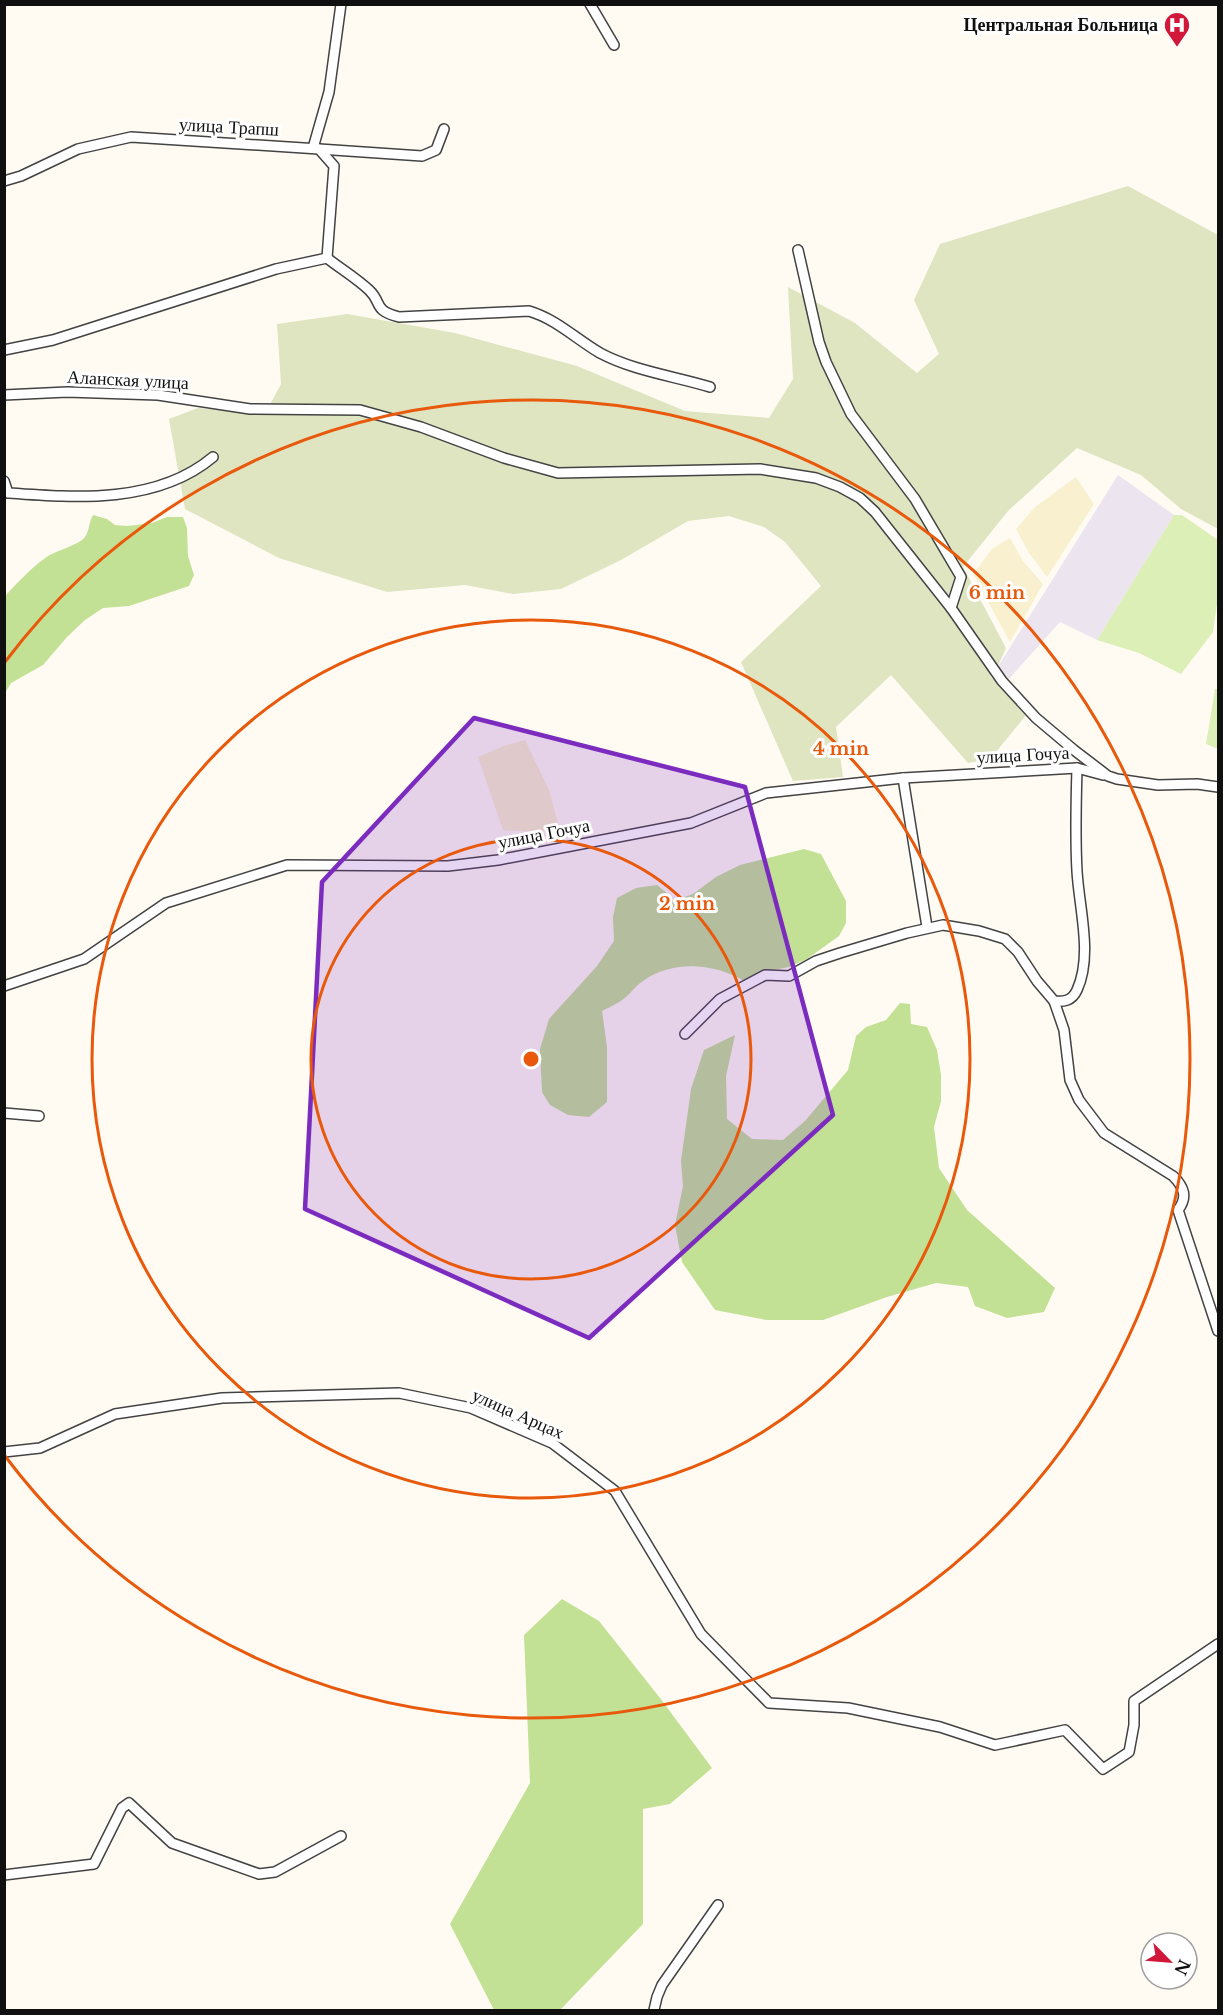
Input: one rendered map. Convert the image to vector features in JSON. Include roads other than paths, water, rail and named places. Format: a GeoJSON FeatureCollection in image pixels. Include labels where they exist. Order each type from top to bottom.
{"type":"FeatureCollection","features":[{"type":"Feature","properties":{"kind":"street"},"geometry":{"type":"LineString","coordinates":[[327,258],[334,166],[316,149],[329,92],[341,4]]}},
{"type":"Feature","properties":{"kind":"street"},"geometry":{"type":"LineString","coordinates":[[590,4],[615,45]]}},
{"type":"Feature","properties":{"kind":"street","name":"улица Трапш"},"geometry":{"type":"LineString","coordinates":[[4,181],[21,176],[78,149],[131,137],[422,156],[436,150],[444,129]]}},
{"type":"Feature","properties":{"kind":"street"},"geometry":{"type":"LineString","coordinates":[[798,250],[819,342],[851,414],[915,500],[961,577],[951,608]]}},
{"type":"Feature","properties":{"kind":"street"},"geometry":{"type":"LineString","coordinates":[[4,350],[53,340],[276,268],[327,258],[371,291],[378,307],[387,314],[399,317],[529,311],[543,315],[599,352],[615,359],[710,387]]}},
{"type":"Feature","properties":{"kind":"street","name":"Аланская улица"},"geometry":{"type":"LineString","coordinates":[[4,395],[67,392],[158,395],[250,409],[360,410],[421,428],[504,458],[558,473],[760,469],[816,478],[850,493],[875,512],[951,608],[1002,681],[1036,718],[1108,776]]}},
{"type":"Feature","properties":{"kind":"street"},"geometry":{"type":"LineString","coordinates":[[4,481],[8,494],[66,497],[127,493],[166,485],[199,469],[213,457]]}},
{"type":"Feature","properties":{"kind":"street"},"geometry":{"type":"LineString","coordinates":[[1054,1001],[1063,1002],[1071,999],[1077,990],[1084,955],[1077,870],[1077,768]]}},
{"type":"Feature","properties":{"kind":"street","name":"улица Гочуа"},"geometry":{"type":"LineString","coordinates":[[4,986],[84,958],[166,903],[287,865],[447,866],[498,860],[691,823],[766,793],[903,778],[1077,768],[1158,785],[1197,784],[1218,787]]}},
{"type":"Feature","properties":{"kind":"street"},"geometry":{"type":"LineString","coordinates":[[903,778],[927,927]]}},
{"type":"Feature","properties":{"kind":"street"},"geometry":{"type":"LineString","coordinates":[[685,1034],[720,999],[765,975],[789,976],[816,961],[927,927],[958,926],[1005,939],[1018,952],[1037,981],[1054,1001],[1064,1030],[1070,1080],[1079,1100],[1104,1133],[1173,1176],[1181,1184],[1185,1195],[1184,1203],[1178,1210],[1218,1331]]}},
{"type":"Feature","properties":{"kind":"street"},"geometry":{"type":"LineString","coordinates":[[4,1113],[39,1116]]}},
{"type":"Feature","properties":{"kind":"street","name":"улица Арцах"},"geometry":{"type":"LineString","coordinates":[[4,1452],[40,1448],[114,1414],[222,1398],[399,1393],[471,1408],[552,1443],[615,1491],[701,1634],[769,1703],[848,1708],[940,1727],[995,1745],[1065,1730],[1103,1769],[1129,1752],[1134,1725],[1134,1701],[1218,1644]]}},
{"type":"Feature","properties":{"kind":"street"},"geometry":{"type":"LineString","coordinates":[[4,1875],[94,1864],[122,1808],[129,1803],[172,1843],[259,1874],[275,1872],[341,1836]]}},
{"type":"Feature","properties":{"kind":"street"},"geometry":{"type":"LineString","coordinates":[[654,2010],[662,1985],[718,1905]]}},
{"type":"Feature","properties":{"kind":"place","name":"Центральная Больница"},"geometry":{"type":"Point","coordinates":[1177,48]}}]}
